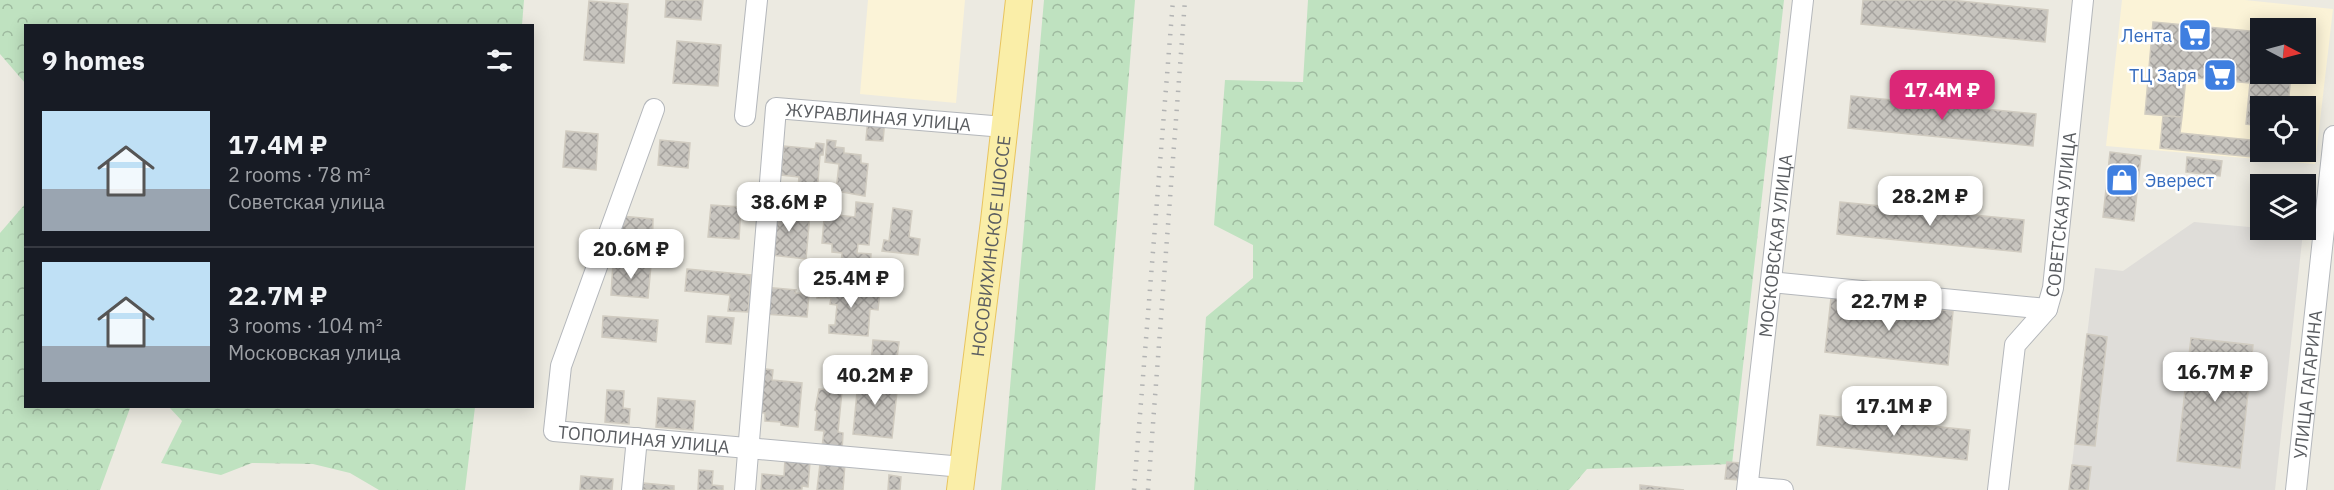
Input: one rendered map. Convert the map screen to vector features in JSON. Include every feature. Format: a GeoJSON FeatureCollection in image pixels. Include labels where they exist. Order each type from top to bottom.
{"type":"FeatureCollection","features":[{"type":"Feature","properties":{"kind":"main road","name":"НОСОВИХИНСКОЕ ШОССЕ"},"geometry":{"type":"LineString","coordinates":[[962,479],[1019,0]]}},
{"type":"Feature","properties":{"kind":"street"},"geometry":{"type":"LineString","coordinates":[[745,116],[757,0]]}},
{"type":"Feature","properties":{"kind":"street","name":"МОСКОВСКАЯ УЛИЦА"},"geometry":{"type":"LineString","coordinates":[[1748,489],[1803,0]]}},
{"type":"Feature","properties":{"kind":"street","name":"СОВЕТСКАЯ УЛИЦА"},"geometry":{"type":"LineString","coordinates":[[1998,490],[2015,345],[2047,309],[2053,288],[2083,0]]}},
{"type":"Feature","properties":{"kind":"street","name":"ЖУРАВЛИНАЯ УЛИЦА"},"geometry":{"type":"LineString","coordinates":[[745,490],[776,108],[1004,127]]}},
{"type":"Feature","properties":{"kind":"street","name":"ТОПОЛИНАЯ УЛИЦА"},"geometry":{"type":"LineString","coordinates":[[654,109],[561,366],[554,431],[748,448],[962,479]]}},
{"type":"Feature","properties":{"kind":"street","name":"УЛИЦА ГАГАРИНА"},"geometry":{"type":"LineString","coordinates":[[2296,490],[2334,136]]}},
{"type":"Feature","properties":{"kind":"street"},"geometry":{"type":"LineString","coordinates":[[1771,282],[2047,309]]}},
{"type":"Feature","properties":{"kind":"street"},"geometry":{"type":"LineString","coordinates":[[632,490],[637,438]]}},
{"type":"Feature","properties":{"kind":"street"},"geometry":{"type":"LineString","coordinates":[[1748,489],[1783,490]]}},
{"type":"Feature","properties":{"kind":"shaded area"},"geometry":{"type":"Polygon","coordinates":[[[868,0],[965,0],[956,103],[860,94],[868,0]]]}},
{"type":"Feature","properties":{"kind":"shaded area"},"geometry":{"type":"Polygon","coordinates":[[[2122,0],[2245,0],[2333,9],[2316,155],[2316,96],[2250,96],[2250,158],[2106,146],[2122,0]]]}},
{"type":"Feature","properties":{"kind":"shaded area"},"geometry":{"type":"Polygon","coordinates":[[[2292,162],[2315,162],[2315,164],[2292,162]]]}},
{"type":"Feature","properties":{"kind":"shaded area"},"geometry":{"type":"Polygon","coordinates":[[[2194,222],[2250,227],[2250,240],[2302,240],[2275,490],[2069,490],[2095,268],[2123,271],[2194,222]]]}},
{"type":"Feature","properties":{"kind":"green space"},"geometry":{"type":"Polygon","coordinates":[[[0,0],[524,0],[522,24],[24,24],[24,82],[0,54],[0,0]]]}},
{"type":"Feature","properties":{"kind":"green space"},"geometry":{"type":"Polygon","coordinates":[[[1044,0],[1135,0],[1095,490],[1001,490],[1044,0]]]}},
{"type":"Feature","properties":{"kind":"green space"},"geometry":{"type":"Polygon","coordinates":[[[1308,0],[1784,0],[1732,464],[1587,469],[1569,490],[1194,490],[1206,317],[1253,278],[1253,245],[1214,225],[1225,80],[1303,82],[1308,0]]]}},
{"type":"Feature","properties":{"kind":"green space"},"geometry":{"type":"Polygon","coordinates":[[[24,205],[24,408],[130,408],[100,490],[0,490],[0,233],[24,205]]]}},
{"type":"Feature","properties":{"kind":"green space"},"geometry":{"type":"Polygon","coordinates":[[[170,408],[475,408],[465,490],[379,490],[350,473],[313,464],[252,463],[221,475],[161,463],[182,421],[170,408]]]}},
{"type":"Feature","properties":{"kind":"building"},"geometry":{"type":"Polygon","coordinates":[[[666,0],[703,0],[701,20],[665,17],[666,0]]]}},
{"type":"Feature","properties":{"kind":"building"},"geometry":{"type":"Polygon","coordinates":[[[1863,0],[1950,0],[2048,10],[2045,42],[1861,24],[1863,0]]]}},
{"type":"Feature","properties":{"kind":"building"},"geometry":{"type":"Polygon","coordinates":[[[589,1],[628,4],[624,63],[584,60],[589,1]]]}},
{"type":"Feature","properties":{"kind":"building","name":"ТЦ Заря"},"geometry":{"type":"Polygon","coordinates":[[[2153,22],[2250,31],[2250,83],[2186,77],[2182,117],[2145,114],[2153,22]]]}},
{"type":"Feature","properties":{"kind":"building"},"geometry":{"type":"Polygon","coordinates":[[[677,41],[721,45],[718,86],[673,83],[677,41]]]}},
{"type":"Feature","properties":{"kind":"building","name":"ТЦ Заря"},"geometry":{"type":"Polygon","coordinates":[[[2250,83],[2290,84],[2289,96],[2250,96],[2250,125],[2246,124],[2250,83]]]}},
{"type":"Feature","properties":{"kind":"building"},"geometry":{"type":"Polygon","coordinates":[[[1851,96],[2036,114],[2033,146],[1848,128],[1851,96]]]}},
{"type":"Feature","properties":{"kind":"building"},"geometry":{"type":"Polygon","coordinates":[[[2163,116],[2182,117],[2180,133],[2250,140],[2250,157],[2160,148],[2163,116]]]}},
{"type":"Feature","properties":{"kind":"building"},"geometry":{"type":"Polygon","coordinates":[[[868,117],[885,119],[883,141],[866,140],[868,117]]]}},
{"type":"Feature","properties":{"kind":"building"},"geometry":{"type":"Polygon","coordinates":[[[566,131],[598,134],[596,170],[563,167],[566,131]]]}},
{"type":"Feature","properties":{"kind":"building"},"geometry":{"type":"Polygon","coordinates":[[[660,140],[690,143],[688,168],[658,165],[660,140]]]}},
{"type":"Feature","properties":{"kind":"building"},"geometry":{"type":"Polygon","coordinates":[[[827,140],[836,141],[835,147],[844,148],[844,153],[861,155],[861,163],[868,164],[865,196],[836,191],[839,164],[825,162],[827,140]]]}},
{"type":"Feature","properties":{"kind":"building"},"geometry":{"type":"Polygon","coordinates":[[[816,143],[824,144],[823,155],[820,155],[816,209],[798,208],[798,197],[783,196],[784,187],[798,188],[799,177],[781,175],[784,146],[815,149],[816,143]]]}},
{"type":"Feature","properties":{"kind":"building"},"geometry":{"type":"Polygon","coordinates":[[[2110,152],[2141,156],[2134,221],[2103,217],[2110,152]]]}},
{"type":"Feature","properties":{"kind":"building"},"geometry":{"type":"Polygon","coordinates":[[[2187,157],[2222,161],[2220,176],[2186,172],[2187,157]]]}},
{"type":"Feature","properties":{"kind":"building"},"geometry":{"type":"Polygon","coordinates":[[[856,202],[873,204],[869,245],[858,244],[857,253],[871,254],[869,279],[840,277],[842,253],[832,252],[832,244],[822,243],[825,207],[838,209],[837,215],[855,217],[856,202]]]}},
{"type":"Feature","properties":{"kind":"building"},"geometry":{"type":"Polygon","coordinates":[[[1840,202],[2024,220],[2021,252],[1837,234],[1840,202]]]}},
{"type":"Feature","properties":{"kind":"building"},"geometry":{"type":"Polygon","coordinates":[[[711,205],[741,207],[739,239],[708,237],[711,205]]]}},
{"type":"Feature","properties":{"kind":"building"},"geometry":{"type":"Polygon","coordinates":[[[893,208],[912,211],[909,237],[920,239],[918,255],[882,251],[884,240],[889,241],[893,208]]]}},
{"type":"Feature","properties":{"kind":"building"},"geometry":{"type":"Polygon","coordinates":[[[770,209],[810,213],[806,259],[771,255],[770,209]]]}},
{"type":"Feature","properties":{"kind":"building"},"geometry":{"type":"Polygon","coordinates":[[[621,216],[653,219],[652,257],[633,255],[634,246],[619,244],[621,216]]]}},
{"type":"Feature","properties":{"kind":"building"},"geometry":{"type":"Polygon","coordinates":[[[613,262],[651,265],[648,298],[611,295],[613,262]]]}},
{"type":"Feature","properties":{"kind":"building"},"geometry":{"type":"Polygon","coordinates":[[[687,269],[751,275],[748,312],[728,311],[730,295],[685,291],[687,269]]]}},
{"type":"Feature","properties":{"kind":"building"},"geometry":{"type":"Polygon","coordinates":[[[763,287],[796,290],[795,293],[809,294],[807,317],[764,314],[763,287]]]}},
{"type":"Feature","properties":{"kind":"building"},"geometry":{"type":"Polygon","coordinates":[[[818,287],[880,291],[878,310],[870,309],[868,336],[829,333],[829,325],[835,325],[837,305],[830,304],[831,298],[817,298],[818,287]]]}},
{"type":"Feature","properties":{"kind":"building"},"geometry":{"type":"Polygon","coordinates":[[[1831,298],[1953,311],[1948,365],[1825,352],[1831,298]]]}},
{"type":"Feature","properties":{"kind":"building"},"geometry":{"type":"Polygon","coordinates":[[[603,316],[658,320],[656,342],[602,337],[603,316]]]}},
{"type":"Feature","properties":{"kind":"building"},"geometry":{"type":"Polygon","coordinates":[[[708,316],[734,318],[731,344],[706,342],[708,316]]]}},
{"type":"Feature","properties":{"kind":"building"},"geometry":{"type":"Polygon","coordinates":[[[2087,334],[2107,337],[2095,446],[2075,444],[2087,334]]]}},
{"type":"Feature","properties":{"kind":"building"},"geometry":{"type":"Polygon","coordinates":[[[2191,338],[2253,345],[2240,468],[2177,461],[2191,338]]]}},
{"type":"Feature","properties":{"kind":"building"},"geometry":{"type":"Polygon","coordinates":[[[873,340],[899,342],[896,367],[871,365],[873,340]]]}},
{"type":"Feature","properties":{"kind":"building"},"geometry":{"type":"Polygon","coordinates":[[[757,368],[773,370],[772,380],[802,383],[798,427],[781,425],[781,422],[765,421],[765,413],[753,412],[757,368]]]}},
{"type":"Feature","properties":{"kind":"building"},"geometry":{"type":"Polygon","coordinates":[[[859,371],[883,373],[882,381],[898,382],[892,438],[853,434],[859,371]]]}},
{"type":"Feature","properties":{"kind":"building"},"geometry":{"type":"Polygon","coordinates":[[[819,389],[842,391],[838,432],[843,433],[842,451],[822,447],[824,431],[815,430],[817,411],[815,410],[819,389]]]}},
{"type":"Feature","properties":{"kind":"building"},"geometry":{"type":"Polygon","coordinates":[[[607,390],[624,391],[623,408],[630,409],[629,424],[605,422],[607,390]]]}},
{"type":"Feature","properties":{"kind":"building"},"geometry":{"type":"Polygon","coordinates":[[[658,398],[695,401],[693,430],[656,427],[658,398]]]}},
{"type":"Feature","properties":{"kind":"building"},"geometry":{"type":"Polygon","coordinates":[[[1820,415],[1970,430],[1967,460],[1817,445],[1820,415]]]}},
{"type":"Feature","properties":{"kind":"building"},"geometry":{"type":"Polygon","coordinates":[[[785,459],[810,462],[808,487],[802,486],[802,489],[797,490],[761,490],[762,474],[784,476],[785,459]]]}},
{"type":"Feature","properties":{"kind":"building"},"geometry":{"type":"Polygon","coordinates":[[[1727,462],[1741,463],[1740,480],[1725,479],[1727,462]]]}},
{"type":"Feature","properties":{"kind":"building"},"geometry":{"type":"Polygon","coordinates":[[[845,463],[843,490],[817,490],[820,464],[845,463]]]}},
{"type":"Feature","properties":{"kind":"building"},"geometry":{"type":"Polygon","coordinates":[[[2072,465],[2091,467],[2088,490],[2069,490],[2072,465]]]}},
{"type":"Feature","properties":{"kind":"building"},"geometry":{"type":"Polygon","coordinates":[[[699,470],[713,471],[712,485],[723,486],[723,490],[698,490],[699,470]]]}},
{"type":"Feature","properties":{"kind":"building"},"geometry":{"type":"Polygon","coordinates":[[[889,475],[901,477],[900,490],[888,490],[889,475]]]}},
{"type":"Feature","properties":{"kind":"building"},"geometry":{"type":"Polygon","coordinates":[[[581,476],[613,479],[612,490],[580,490],[581,476]]]}},
{"type":"Feature","properties":{"kind":"building"},"geometry":{"type":"Polygon","coordinates":[[[643,483],[674,486],[674,490],[642,490],[643,483]]]}},
{"type":"Feature","properties":{"kind":"building"},"geometry":{"type":"Polygon","coordinates":[[[1640,485],[1684,490],[1640,490],[1640,485]]]}},
{"type":"Feature","properties":{"kind":"railway"},"geometry":{"type":"LineString","coordinates":[[1134,490],[1173,0]]}},
{"type":"Feature","properties":{"kind":"railway"},"geometry":{"type":"LineString","coordinates":[[1148,490],[1185,0]]}},
{"type":"Feature","properties":{"kind":"place","name":"Лента"},"geometry":{"type":"Point","coordinates":[2195,35]}},
{"type":"Feature","properties":{"kind":"place","name":"ТЦ Заря"},"geometry":{"type":"Point","coordinates":[2220,75]}},
{"type":"Feature","properties":{"kind":"place","name":"Эверест"},"geometry":{"type":"Point","coordinates":[2122,180]}}]}
